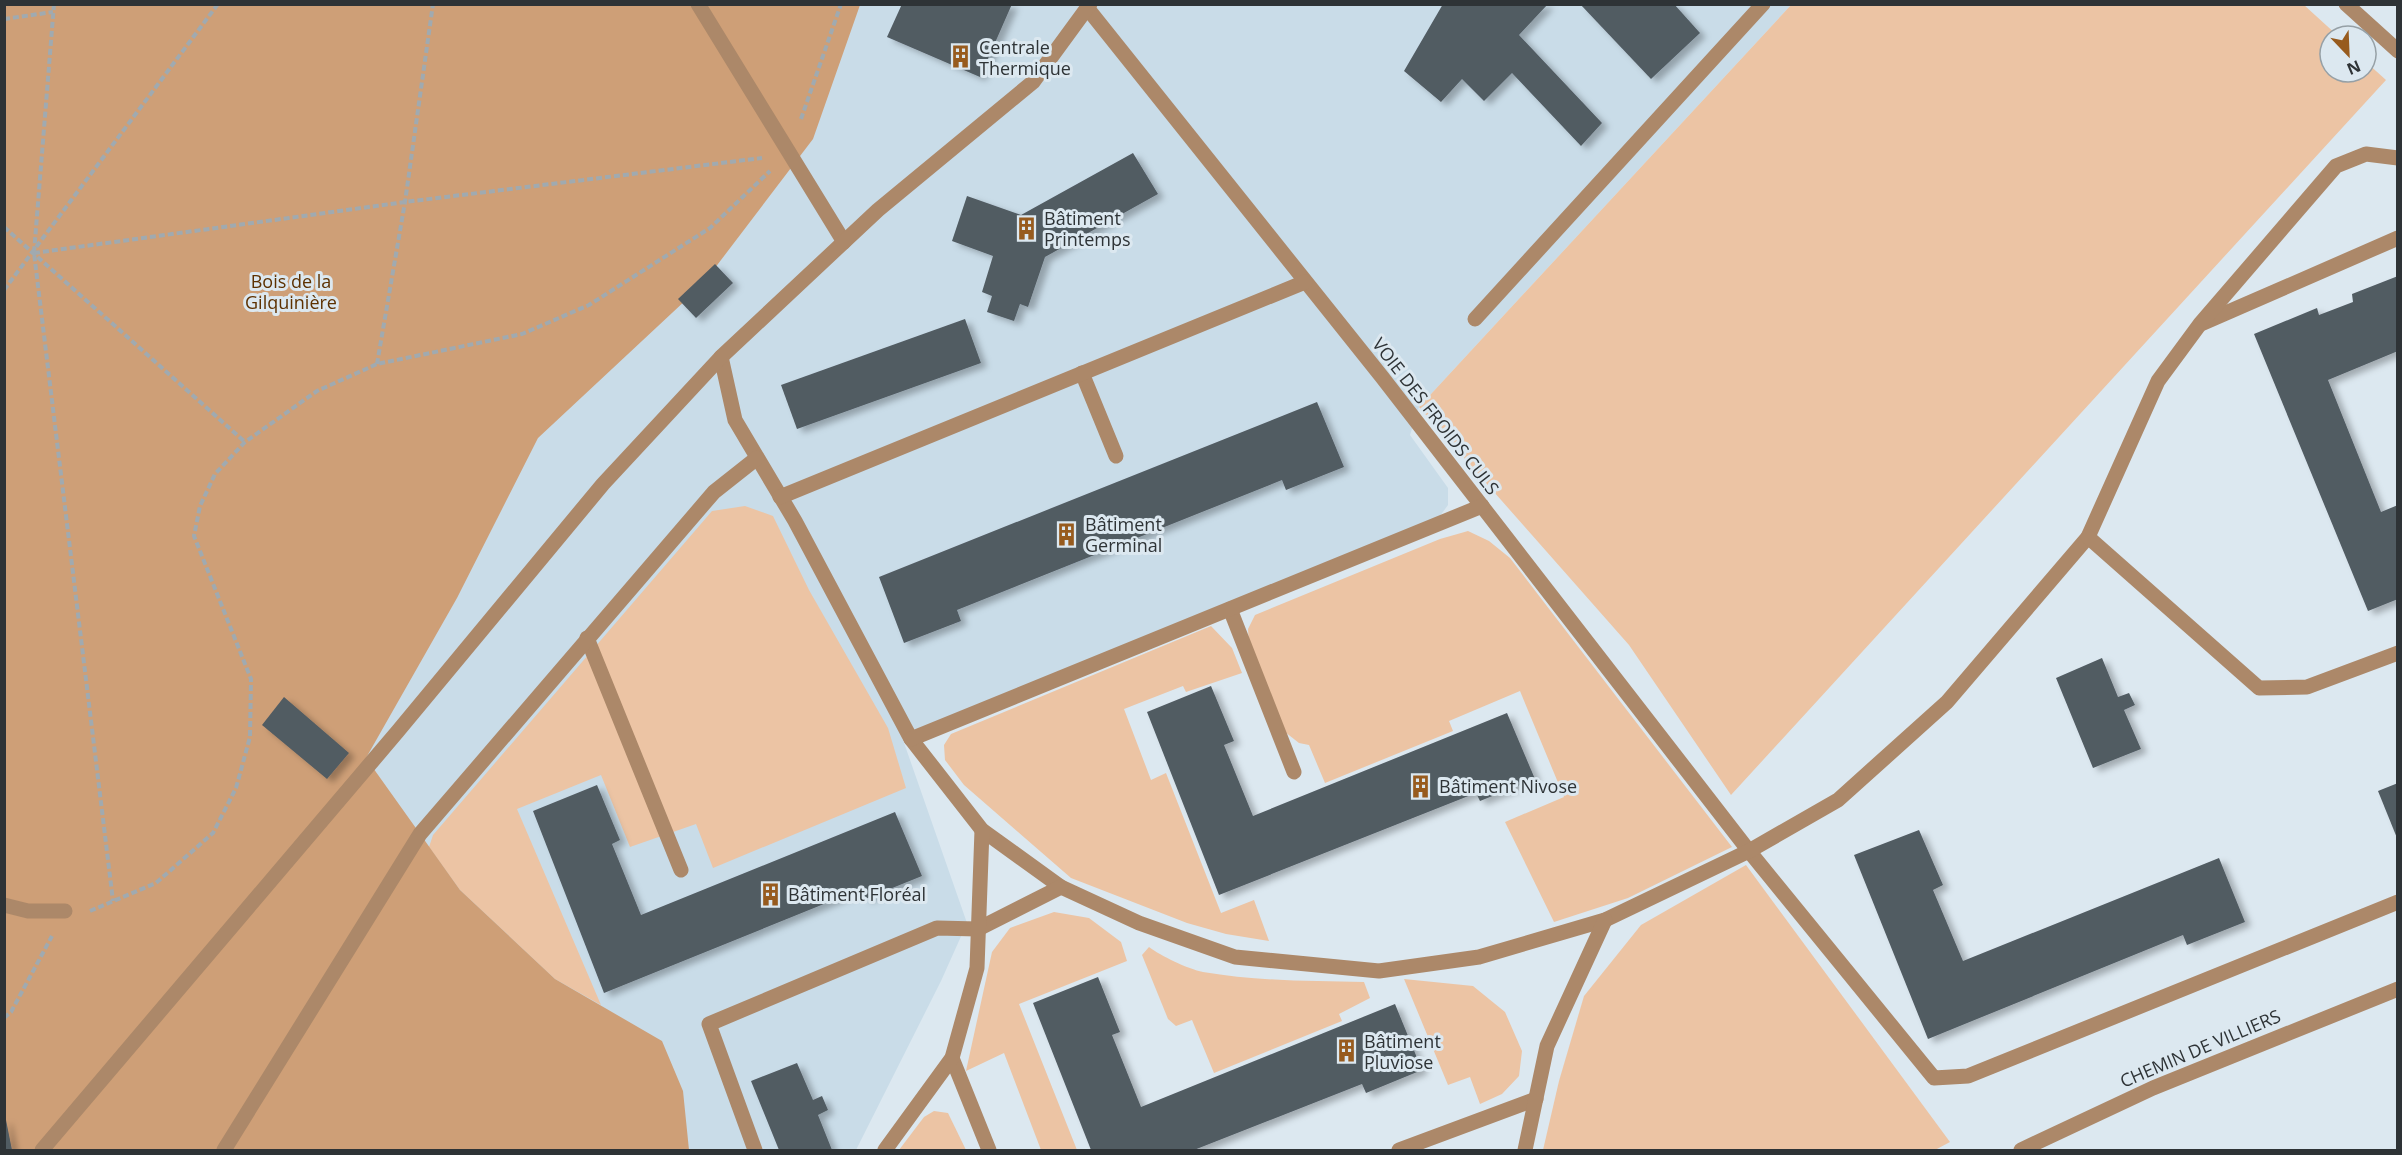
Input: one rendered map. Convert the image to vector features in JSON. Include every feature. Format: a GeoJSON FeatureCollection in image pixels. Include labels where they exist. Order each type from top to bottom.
{"type":"FeatureCollection","features":[{"type":"Feature","properties":{"kind":"street"},"geometry":{"type":"LineString","coordinates":[[698,4],[788,155],[844,242]]}},
{"type":"Feature","properties":{"kind":"street"},"geometry":{"type":"LineString","coordinates":[[1475,319],[1764,4]]}},
{"type":"Feature","properties":{"kind":"street"},"geometry":{"type":"LineString","coordinates":[[2346,4],[2397,51]]}},
{"type":"Feature","properties":{"kind":"street"},"geometry":{"type":"LineString","coordinates":[[42,1150],[398,731],[603,484],[721,357],[878,210],[1033,82],[1089,7]]}},
{"type":"Feature","properties":{"kind":"street","name":"VOIE DES FROIDS CULS"},"geometry":{"type":"LineString","coordinates":[[1089,7],[1749,851],[1934,1078],[1968,1076],[2397,902]]}},
{"type":"Feature","properties":{"kind":"street"},"geometry":{"type":"LineString","coordinates":[[721,357],[735,420],[780,497],[911,739],[982,830],[1061,887],[1139,923],[1235,957],[1379,971],[1479,957],[1605,920],[1749,851],[1838,800],[1947,702],[2088,537],[2158,381],[2200,324],[2336,166],[2366,154],[2397,158]]}},
{"type":"Feature","properties":{"kind":"street"},"geometry":{"type":"LineString","coordinates":[[2200,324],[2397,238]]}},
{"type":"Feature","properties":{"kind":"street"},"geometry":{"type":"LineString","coordinates":[[780,497],[1305,282]]}},
{"type":"Feature","properties":{"kind":"street"},"geometry":{"type":"LineString","coordinates":[[1082,373],[1116,456]]}},
{"type":"Feature","properties":{"kind":"street"},"geometry":{"type":"LineString","coordinates":[[224,1150],[420,834],[714,492],[757,458]]}},
{"type":"Feature","properties":{"kind":"street"},"geometry":{"type":"LineString","coordinates":[[911,739],[1482,507]]}},
{"type":"Feature","properties":{"kind":"street"},"geometry":{"type":"LineString","coordinates":[[2088,537],[2259,688],[2307,687],[2397,653]]}},
{"type":"Feature","properties":{"kind":"street"},"geometry":{"type":"LineString","coordinates":[[1230,609],[1294,771]]}},
{"type":"Feature","properties":{"kind":"street"},"geometry":{"type":"LineString","coordinates":[[587,638],[681,870]]}},
{"type":"Feature","properties":{"kind":"street"},"geometry":{"type":"LineString","coordinates":[[885,1150],[952,1058],[977,968],[982,830]]}},
{"type":"Feature","properties":{"kind":"street"},"geometry":{"type":"LineString","coordinates":[[755,1150],[709,1024],[937,928],[978,929],[1061,887]]}},
{"type":"Feature","properties":{"kind":"street"},"geometry":{"type":"LineString","coordinates":[[4,905],[28,911],[65,912]]}},
{"type":"Feature","properties":{"kind":"street"},"geometry":{"type":"LineString","coordinates":[[1525,1150],[1546,1046],[1605,920]]}},
{"type":"Feature","properties":{"kind":"street","name":"CHEMIN DE VILLIERS"},"geometry":{"type":"LineString","coordinates":[[2021,1150],[2153,1088],[2397,988]]}},
{"type":"Feature","properties":{"kind":"street"},"geometry":{"type":"LineString","coordinates":[[952,1058],[989,1150]]}},
{"type":"Feature","properties":{"kind":"street"},"geometry":{"type":"LineString","coordinates":[[1399,1150],[1536,1099]]}},
{"type":"Feature","properties":{"kind":"path"},"geometry":{"type":"LineString","coordinates":[[54,4],[34,254],[113,901]]}},
{"type":"Feature","properties":{"kind":"path"},"geometry":{"type":"LineString","coordinates":[[4,290],[34,254],[218,4]]}},
{"type":"Feature","properties":{"kind":"path"},"geometry":{"type":"LineString","coordinates":[[376,364],[405,202],[433,4]]}},
{"type":"Feature","properties":{"kind":"path"},"geometry":{"type":"LineString","coordinates":[[4,1018],[11,1012],[65,912],[88,912],[156,883],[213,833],[236,788],[250,737],[251,679],[194,536],[200,506],[215,474],[245,442],[317,391],[376,364],[522,334],[589,305],[710,228],[788,155],[841,4]]}},
{"type":"Feature","properties":{"kind":"path"},"geometry":{"type":"LineString","coordinates":[[4,19],[53,12]]}},
{"type":"Feature","properties":{"kind":"path"},"geometry":{"type":"LineString","coordinates":[[34,254],[405,202],[788,155]]}},
{"type":"Feature","properties":{"kind":"path"},"geometry":{"type":"LineString","coordinates":[[4,227],[245,442]]}},
{"type":"Feature","properties":{"kind":"shaded area"},"geometry":{"type":"Polygon","coordinates":[[[5,5],[1791,5],[1419,407],[1410,435],[1448,488],[1448,505],[1437,520],[902,737],[967,923],[941,981],[856,1150],[5,1150],[5,5]]]}},
{"type":"Feature","properties":{"kind":"shaded area"},"geometry":{"type":"Polygon","coordinates":[[[1791,5],[2304,5],[2325,24],[2318,24],[2318,84],[2378,84],[2378,73],[2386,80],[1731,795],[1629,645],[1419,407],[1791,5]]]}},
{"type":"Feature","properties":{"kind":"shaded area"},"geometry":{"type":"Polygon","coordinates":[[[745,506],[773,516],[809,590],[888,728],[906,788],[713,868],[696,824],[630,847],[601,775],[517,809],[601,1005],[555,979],[460,890],[429,847],[433,835],[712,511],[745,506]]]}},
{"type":"Feature","properties":{"kind":"shaded area"},"geometry":{"type":"Polygon","coordinates":[[[1468,531],[1489,541],[1510,558],[1732,847],[1628,898],[1554,922],[1505,822],[1564,797],[1520,691],[1449,721],[1453,731],[1325,783],[1309,745],[1299,743],[1285,732],[1249,643],[1248,629],[1255,615],[1440,539],[1468,531]]]}},
{"type":"Feature","properties":{"kind":"shaded area"},"geometry":{"type":"Polygon","coordinates":[[[1211,626],[1232,648],[1242,673],[1186,692],[1183,686],[1124,709],[1151,780],[1166,773],[1221,913],[1254,900],[1269,941],[1226,934],[1187,923],[1071,878],[964,785],[945,760],[944,745],[951,734],[1211,626]]]}},
{"type":"Feature","properties":{"kind":"shaded area"},"geometry":{"type":"Polygon","coordinates":[[[1746,865],[1950,1142],[1935,1150],[1543,1150],[1559,1081],[1584,996],[1641,925],[1746,865]]]}},
{"type":"Feature","properties":{"kind":"shaded area"},"geometry":{"type":"Polygon","coordinates":[[[1054,912],[1089,918],[1121,942],[1127,961],[1019,1004],[1077,1150],[1041,1150],[1004,1053],[966,1071],[992,952],[1010,928],[1054,912]]]}},
{"type":"Feature","properties":{"kind":"shaded area"},"geometry":{"type":"Polygon","coordinates":[[[1149,947],[1175,962],[1203,972],[1263,979],[1364,982],[1370,998],[1339,1014],[1342,1021],[1214,1073],[1192,1020],[1176,1026],[1168,1019],[1142,955],[1149,947]]]}},
{"type":"Feature","properties":{"kind":"shaded area"},"geometry":{"type":"Polygon","coordinates":[[[1404,979],[1473,986],[1505,1012],[1522,1051],[1519,1076],[1502,1094],[1480,1104],[1470,1077],[1448,1085],[1404,979]]]}},
{"type":"Feature","properties":{"kind":"shaded area"},"geometry":{"type":"Polygon","coordinates":[[[934,1111],[948,1113],[966,1150],[899,1150],[924,1117],[934,1111]]]}},
{"type":"Feature","properties":{"kind":"green space","name":"Bois de la Gilquinière"},"geometry":{"type":"Polygon","coordinates":[[[5,5],[860,5],[813,139],[702,285],[538,438],[457,598],[366,758],[460,890],[555,979],[662,1041],[683,1091],[689,1150],[5,1150],[5,5]]]}},
{"type":"Feature","properties":{"kind":"building","name":"Centrale Thermique"},"geometry":{"type":"Polygon","coordinates":[[[902,4],[1012,4],[980,77],[887,37],[902,4]]]}},
{"type":"Feature","properties":{"kind":"building"},"geometry":{"type":"Polygon","coordinates":[[[1443,4],[1548,4],[1519,35],[1602,123],[1581,146],[1512,73],[1484,101],[1462,79],[1441,102],[1404,71],[1443,4]]]}},
{"type":"Feature","properties":{"kind":"building"},"geometry":{"type":"Polygon","coordinates":[[[1580,4],[1674,4],[1700,33],[1651,79],[1580,4]]]}},
{"type":"Feature","properties":{"kind":"building","name":"Bâtiment Printemps"},"geometry":{"type":"Polygon","coordinates":[[[1133,153],[1158,194],[1045,257],[1028,307],[1020,304],[1014,321],[987,312],[992,296],[982,292],[993,256],[952,241],[967,196],[1021,215],[1133,153]]]}},
{"type":"Feature","properties":{"kind":"building"},"geometry":{"type":"Polygon","coordinates":[[[715,264],[733,283],[696,318],[678,299],[715,264]]]}},
{"type":"Feature","properties":{"kind":"building"},"geometry":{"type":"Polygon","coordinates":[[[2398,276],[2398,351],[2328,380],[2381,512],[2398,505],[2398,599],[2368,611],[2254,334],[2317,308],[2319,315],[2353,302],[2352,294],[2398,276]]]}},
{"type":"Feature","properties":{"kind":"building"},"geometry":{"type":"Polygon","coordinates":[[[965,319],[981,363],[797,429],[781,385],[965,319]]]}},
{"type":"Feature","properties":{"kind":"building","name":"Bâtiment Germinal"},"geometry":{"type":"Polygon","coordinates":[[[1317,402],[1344,467],[1286,490],[1282,480],[957,610],[961,621],[904,643],[879,577],[1317,402]]]}},
{"type":"Feature","properties":{"kind":"building"},"geometry":{"type":"Polygon","coordinates":[[[2102,658],[2118,697],[2129,693],[2135,705],[2124,710],[2141,749],[2093,768],[2056,678],[2102,658]]]}},
{"type":"Feature","properties":{"kind":"building","name":"Bâtiment Nivose"},"geometry":{"type":"Polygon","coordinates":[[[1211,686],[1234,741],[1224,745],[1253,816],[1507,713],[1535,779],[1480,801],[1476,793],[1219,895],[1147,712],[1211,686]]]}},
{"type":"Feature","properties":{"kind":"building"},"geometry":{"type":"Polygon","coordinates":[[[284,697],[349,753],[327,779],[262,725],[284,697]]]}},
{"type":"Feature","properties":{"kind":"building"},"geometry":{"type":"Polygon","coordinates":[[[2398,783],[2398,838],[2397,838],[2378,791],[2398,783]]]}},
{"type":"Feature","properties":{"kind":"building","name":"Bâtiment Floréal"},"geometry":{"type":"Polygon","coordinates":[[[597,785],[620,840],[612,844],[641,915],[895,812],[922,876],[865,899],[861,889],[604,993],[533,811],[597,785]]]}},
{"type":"Feature","properties":{"kind":"building"},"geometry":{"type":"Polygon","coordinates":[[[1919,830],[1943,885],[1933,890],[1963,961],[2219,858],[2245,922],[2187,945],[2183,935],[1928,1039],[1854,855],[1919,830]]]}},
{"type":"Feature","properties":{"kind":"building","name":"Bâtiment Pluviose"},"geometry":{"type":"Polygon","coordinates":[[[1098,977],[1120,1032],[1112,1035],[1141,1107],[1395,1004],[1422,1070],[1366,1093],[1362,1084],[1194,1150],[1091,1150],[1033,1003],[1098,977]]]}},
{"type":"Feature","properties":{"kind":"building"},"geometry":{"type":"Polygon","coordinates":[[[797,1063],[813,1100],[822,1096],[828,1110],[818,1115],[832,1150],[779,1150],[751,1081],[797,1063]]]}},
{"type":"Feature","properties":{"kind":"building"},"geometry":{"type":"Polygon","coordinates":[[[4,1120],[6,1120],[12,1150],[4,1150],[4,1120]]]}},
{"type":"Feature","properties":{"kind":"place","name":"Centrale Thermique"},"geometry":{"type":"Point","coordinates":[961,57]}},
{"type":"Feature","properties":{"kind":"place","name":"Bâtiment Printemps"},"geometry":{"type":"Point","coordinates":[1026,228]}},
{"type":"Feature","properties":{"kind":"place","name":"Bâtiment Germinal"},"geometry":{"type":"Point","coordinates":[1067,534]}},
{"type":"Feature","properties":{"kind":"place","name":"Bâtiment Nivose"},"geometry":{"type":"Point","coordinates":[1421,786]}},
{"type":"Feature","properties":{"kind":"place","name":"Bâtiment Floréal"},"geometry":{"type":"Point","coordinates":[770,894]}},
{"type":"Feature","properties":{"kind":"place","name":"Bâtiment Pluviose"},"geometry":{"type":"Point","coordinates":[1346,1051]}}]}
